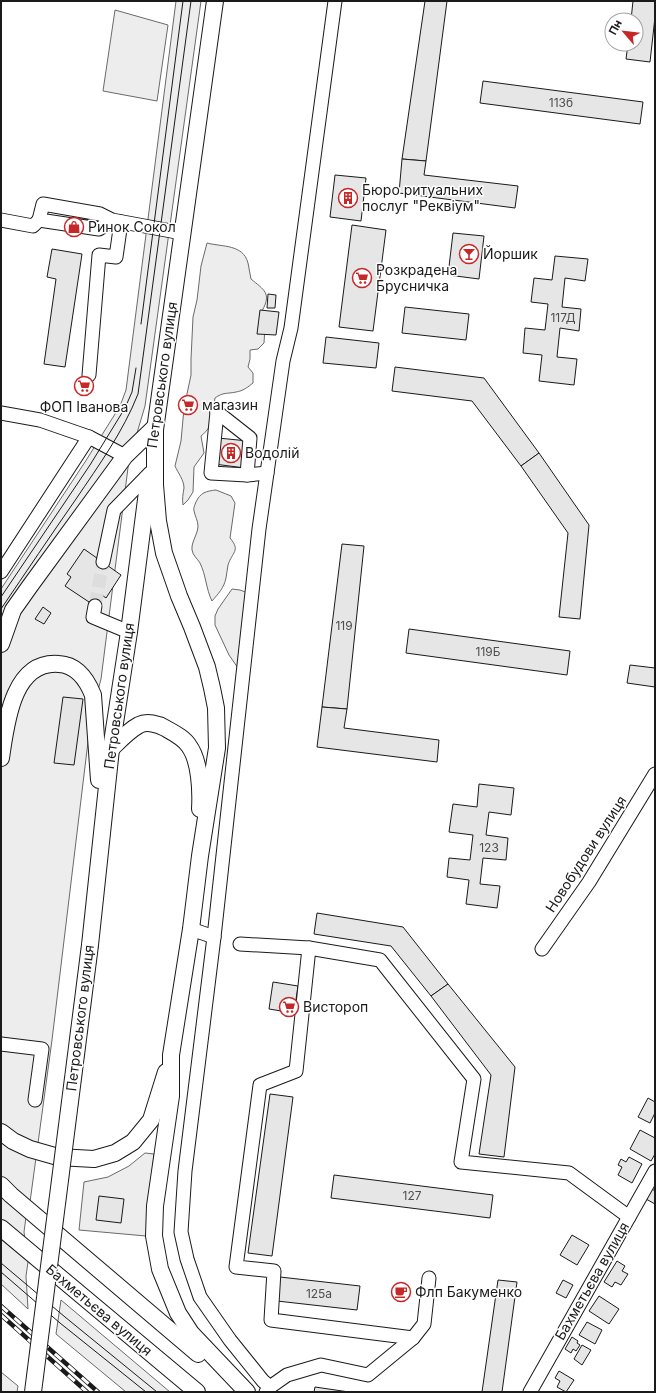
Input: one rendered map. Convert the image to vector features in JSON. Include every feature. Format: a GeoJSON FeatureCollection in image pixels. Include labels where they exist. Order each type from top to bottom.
{"type":"FeatureCollection","features":[{"type":"Feature","properties":{"kind":"main road","name":"Петровського вулиця"},"geometry":{"type":"LineString","coordinates":[[33,1392],[90,945],[111,749],[129,632],[155,426],[215,1]]}},
{"type":"Feature","properties":{"kind":"main road"},"geometry":{"type":"LineString","coordinates":[[1,644],[13,610],[125,456],[155,426]]}},
{"type":"Feature","properties":{"kind":"main road"},"geometry":{"type":"LineString","coordinates":[[1,1132],[13,1141],[30,1149],[58,1157],[94,1159],[116,1153],[133,1142],[150,1120],[171,1055],[191,930],[200,856],[217,748],[216,708],[207,667],[179,596],[164,552],[158,521],[155,486],[155,426]]}},
{"type":"Feature","properties":{"kind":"main road"},"geometry":{"type":"LineString","coordinates":[[1,758],[8,716],[16,692],[27,676],[40,666],[50,664],[61,664],[75,669],[88,684],[93,695],[98,749],[102,830]]}},
{"type":"Feature","properties":{"kind":"main road"},"geometry":{"type":"LineString","coordinates":[[111,749],[127,734],[140,725],[152,723],[162,726],[190,746],[197,762],[201,800],[200,856]]}},
{"type":"Feature","properties":{"kind":"main road"},"geometry":{"type":"LineString","coordinates":[[171,1055],[171,1096],[155,1206],[154,1236],[160,1269],[178,1313],[191,1334],[245,1392]]}},
{"type":"Feature","properties":{"kind":"main road"},"geometry":{"type":"LineString","coordinates":[[1,1185],[245,1392]]}},
{"type":"Feature","properties":{"kind":"main road","name":"Бахметьєва вулиця"},"geometry":{"type":"LineString","coordinates":[[1,1228],[197,1392]]}},
{"type":"Feature","properties":{"kind":"street"},"geometry":{"type":"LineString","coordinates":[[335,1],[292,328],[283,361],[259,529],[214,938],[184,1171],[181,1232],[187,1259],[200,1297],[230,1340],[268,1389],[287,1375],[321,1365],[368,1375],[413,1338],[424,1324],[429,1278]]}},
{"type":"Feature","properties":{"kind":"street"},"geometry":{"type":"LineString","coordinates":[[1,220],[32,226],[39,220],[43,204],[100,214],[117,221],[182,233]]}},
{"type":"Feature","properties":{"kind":"street"},"geometry":{"type":"LineString","coordinates":[[90,376],[99,255],[116,257],[117,221]]}},
{"type":"Feature","properties":{"kind":"street"},"geometry":{"type":"LineString","coordinates":[[247,476],[250,438],[217,412],[211,473],[247,476],[267,473]]}},
{"type":"Feature","properties":{"kind":"street"},"geometry":{"type":"LineString","coordinates":[[1,413],[40,420],[89,437],[125,456]]}},
{"type":"Feature","properties":{"kind":"street"},"geometry":{"type":"LineString","coordinates":[[1,572],[89,437]]}},
{"type":"Feature","properties":{"kind":"street"},"geometry":{"type":"LineString","coordinates":[[103,562],[114,510],[150,473]]}},
{"type":"Feature","properties":{"kind":"street"},"geometry":{"type":"LineString","coordinates":[[95,606],[93,617],[129,632]]}},
{"type":"Feature","properties":{"kind":"street","name":"Новобудови вулиця"},"geometry":{"type":"LineString","coordinates":[[542,949],[589,882],[655,774]]}},
{"type":"Feature","properties":{"kind":"street"},"geometry":{"type":"LineString","coordinates":[[191,930],[214,938]]}},
{"type":"Feature","properties":{"kind":"street"},"geometry":{"type":"LineString","coordinates":[[240,944],[309,948],[380,960],[474,1079],[461,1162],[569,1173],[629,1217]]}},
{"type":"Feature","properties":{"kind":"street"},"geometry":{"type":"LineString","coordinates":[[309,948],[296,1071],[260,1085],[236,1267],[274,1271],[271,1320],[413,1338]]}},
{"type":"Feature","properties":{"kind":"street"},"geometry":{"type":"LineString","coordinates":[[1,1044],[42,1049],[35,1100]]}},
{"type":"Feature","properties":{"kind":"street","name":"Бахметьєва вулиця"},"geometry":{"type":"LineString","coordinates":[[530,1392],[655,1171]]}},
{"type":"Feature","properties":{"kind":"shaded area"},"geometry":{"type":"Polygon","coordinates":[[[176,1],[201,1],[145,406],[129,460],[101,679],[91,717],[52,1040],[30,1202],[24,1232],[28,1262],[26,1276],[28,1309],[1,1284],[1,589],[85,462],[120,406],[126,390],[176,1]]]}},
{"type":"Feature","properties":{"kind":"shaded area"},"geometry":{"type":"Polygon","coordinates":[[[115,10],[168,25],[157,101],[103,91],[115,10]]]}},
{"type":"Feature","properties":{"kind":"shaded area"},"geometry":{"type":"Polygon","coordinates":[[[207,243],[231,247],[242,252],[248,263],[251,279],[265,292],[266,300],[262,311],[265,327],[264,343],[258,349],[250,350],[248,367],[253,373],[253,383],[241,391],[223,394],[215,398],[211,423],[209,428],[201,436],[204,453],[194,467],[193,492],[183,505],[184,485],[175,466],[181,441],[184,408],[191,375],[193,317],[197,300],[201,266],[207,243]]]}},
{"type":"Feature","properties":{"kind":"shaded area"},"geometry":{"type":"Polygon","coordinates":[[[216,490],[231,496],[235,503],[230,538],[235,546],[235,552],[228,565],[224,585],[212,601],[208,592],[202,568],[193,554],[192,547],[198,526],[194,506],[199,496],[209,491],[216,490]]]}},
{"type":"Feature","properties":{"kind":"shaded area"},"geometry":{"type":"Polygon","coordinates":[[[232,589],[248,593],[238,668],[229,655],[215,625],[215,616],[218,609],[232,589]]]}},
{"type":"Feature","properties":{"kind":"shaded area"},"geometry":{"type":"Polygon","coordinates":[[[145,1153],[154,1154],[146,1236],[79,1230],[84,1182],[108,1177],[129,1166],[145,1153]]]}},
{"type":"Feature","properties":{"kind":"shaded area"},"geometry":{"type":"Polygon","coordinates":[[[61,1300],[170,1392],[126,1392],[56,1334],[61,1300]]]}},
{"type":"Feature","properties":{"kind":"shaded area"},"geometry":{"type":"Polygon","coordinates":[[[1,1372],[18,1386],[17,1392],[1,1392],[1,1372]]]}},
{"type":"Feature","properties":{"kind":"building"},"geometry":{"type":"Polygon","coordinates":[[[425,1],[447,1],[426,161],[402,159],[425,1]]]}},
{"type":"Feature","properties":{"kind":"building"},"geometry":{"type":"Polygon","coordinates":[[[633,1],[655,1],[655,17],[650,62],[626,59],[627,52],[644,52],[644,12],[632,12],[633,1]]]}},
{"type":"Feature","properties":{"kind":"building"},"geometry":{"type":"Polygon","coordinates":[[[483,81],[643,102],[640,124],[480,103],[483,81]]]}},
{"type":"Feature","properties":{"kind":"building"},"geometry":{"type":"Polygon","coordinates":[[[402,159],[426,161],[424,175],[518,186],[515,208],[399,193],[402,159]]]}},
{"type":"Feature","properties":{"kind":"building","name":"Бюро ритуальних послуг \"Реквіум\""},"geometry":{"type":"Polygon","coordinates":[[[335,175],[366,178],[361,221],[330,217],[335,175]]]}},
{"type":"Feature","properties":{"kind":"building","name":"Розкрадена Брусничка"},"geometry":{"type":"Polygon","coordinates":[[[352,225],[386,230],[373,331],[339,327],[352,225]]]}},
{"type":"Feature","properties":{"kind":"building"},"geometry":{"type":"Polygon","coordinates":[[[453,233],[484,236],[479,279],[448,275],[453,233]]]}},
{"type":"Feature","properties":{"kind":"building"},"geometry":{"type":"Polygon","coordinates":[[[52,249],[82,254],[65,367],[44,364],[56,279],[47,277],[52,249]]]}},
{"type":"Feature","properties":{"kind":"building"},"geometry":{"type":"Polygon","coordinates":[[[555,256],[588,259],[585,281],[565,278],[562,307],[581,309],[579,331],[560,328],[557,357],[577,359],[574,385],[539,381],[542,355],[523,353],[525,328],[545,330],[548,304],[531,302],[534,278],[552,280],[555,256]]]}},
{"type":"Feature","properties":{"kind":"building"},"geometry":{"type":"Polygon","coordinates":[[[268,294],[276,295],[275,308],[267,308],[268,294]]]}},
{"type":"Feature","properties":{"kind":"building"},"geometry":{"type":"Polygon","coordinates":[[[405,307],[469,314],[466,340],[402,333],[405,307]]]}},
{"type":"Feature","properties":{"kind":"building"},"geometry":{"type":"Polygon","coordinates":[[[260,310],[279,312],[276,335],[257,334],[260,310]]]}},
{"type":"Feature","properties":{"kind":"building"},"geometry":{"type":"Polygon","coordinates":[[[326,337],[379,343],[376,368],[323,363],[326,337]]]}},
{"type":"Feature","properties":{"kind":"building"},"geometry":{"type":"Polygon","coordinates":[[[395,367],[484,378],[539,453],[521,466],[472,401],[392,391],[395,367]]]}},
{"type":"Feature","properties":{"kind":"building","name":"магазин"},"geometry":{"type":"Polygon","coordinates":[[[186,400],[192,402],[190,410],[184,408],[186,400]]]}},
{"type":"Feature","properties":{"kind":"building","name":"Водолій"},"geometry":{"type":"Polygon","coordinates":[[[218,438],[248,441],[245,468],[214,464],[218,438]]]}},
{"type":"Feature","properties":{"kind":"building"},"geometry":{"type":"Polygon","coordinates":[[[539,453],[589,525],[580,619],[559,617],[568,533],[521,466],[539,453]]]}},
{"type":"Feature","properties":{"kind":"building"},"geometry":{"type":"Polygon","coordinates":[[[342,544],[364,546],[347,709],[322,707],[342,544]]]}},
{"type":"Feature","properties":{"kind":"building"},"geometry":{"type":"Polygon","coordinates":[[[84,549],[121,575],[106,598],[102,595],[95,606],[65,586],[71,577],[67,574],[84,549]]]}},
{"type":"Feature","properties":{"kind":"building"},"geometry":{"type":"Polygon","coordinates":[[[43,607],[51,613],[44,624],[35,619],[43,607]]]}},
{"type":"Feature","properties":{"kind":"building"},"geometry":{"type":"Polygon","coordinates":[[[409,629],[570,651],[567,675],[406,653],[409,629]]]}},
{"type":"Feature","properties":{"kind":"building"},"geometry":{"type":"Polygon","coordinates":[[[630,665],[655,668],[655,687],[627,683],[630,665]]]}},
{"type":"Feature","properties":{"kind":"building"},"geometry":{"type":"Polygon","coordinates":[[[63,697],[83,699],[74,765],[54,763],[63,697]]]}},
{"type":"Feature","properties":{"kind":"building"},"geometry":{"type":"Polygon","coordinates":[[[322,707],[347,709],[344,728],[439,740],[437,762],[317,747],[322,707]]]}},
{"type":"Feature","properties":{"kind":"building"},"geometry":{"type":"Polygon","coordinates":[[[479,784],[514,788],[511,815],[489,812],[486,835],[508,838],[506,860],[483,858],[480,884],[500,886],[497,908],[466,904],[469,880],[447,877],[449,858],[470,860],[473,835],[449,832],[453,804],[477,807],[479,784]]]}},
{"type":"Feature","properties":{"kind":"building"},"geometry":{"type":"Polygon","coordinates":[[[317,913],[403,927],[448,984],[431,996],[391,946],[314,934],[317,913]]]}},
{"type":"Feature","properties":{"kind":"building"},"geometry":{"type":"Polygon","coordinates":[[[273,982],[298,986],[294,1013],[269,1009],[273,982]]]}},
{"type":"Feature","properties":{"kind":"building"},"geometry":{"type":"Polygon","coordinates":[[[448,984],[515,1067],[504,1157],[479,1154],[491,1075],[431,996],[448,984]]]}},
{"type":"Feature","properties":{"kind":"building"},"geometry":{"type":"Polygon","coordinates":[[[270,1094],[293,1097],[272,1256],[248,1253],[270,1094]]]}},
{"type":"Feature","properties":{"kind":"building"},"geometry":{"type":"Polygon","coordinates":[[[648,1098],[655,1102],[655,1113],[650,1123],[638,1117],[648,1098]]]}},
{"type":"Feature","properties":{"kind":"building"},"geometry":{"type":"Polygon","coordinates":[[[640,1130],[655,1138],[655,1154],[651,1161],[630,1149],[640,1130]]]}},
{"type":"Feature","properties":{"kind":"building"},"geometry":{"type":"Polygon","coordinates":[[[629,1157],[642,1164],[632,1183],[618,1175],[622,1167],[618,1165],[621,1159],[626,1162],[629,1157]]]}},
{"type":"Feature","properties":{"kind":"building"},"geometry":{"type":"Polygon","coordinates":[[[334,1175],[493,1195],[490,1218],[331,1198],[334,1175]]]}},
{"type":"Feature","properties":{"kind":"building"},"geometry":{"type":"Polygon","coordinates":[[[652,1189],[655,1191],[655,1204],[646,1199],[652,1189]]]}},
{"type":"Feature","properties":{"kind":"building"},"geometry":{"type":"Polygon","coordinates":[[[99,1196],[124,1199],[121,1223],[96,1220],[99,1196]]]}},
{"type":"Feature","properties":{"kind":"building"},"geometry":{"type":"Polygon","coordinates":[[[572,1235],[589,1245],[577,1265],[560,1255],[572,1235]]]}},
{"type":"Feature","properties":{"kind":"building"},"geometry":{"type":"Polygon","coordinates":[[[617,1261],[625,1266],[622,1271],[628,1274],[621,1285],[615,1282],[612,1287],[604,1282],[617,1261]]]}},
{"type":"Feature","properties":{"kind":"building"},"geometry":{"type":"Polygon","coordinates":[[[280,1277],[360,1286],[357,1310],[277,1301],[280,1277]]]}},
{"type":"Feature","properties":{"kind":"building"},"geometry":{"type":"Polygon","coordinates":[[[498,1280],[517,1282],[502,1392],[482,1392],[498,1280]]]}},
{"type":"Feature","properties":{"kind":"building"},"geometry":{"type":"Polygon","coordinates":[[[563,1280],[573,1285],[566,1298],[556,1293],[563,1280]]]}},
{"type":"Feature","properties":{"kind":"building"},"geometry":{"type":"Polygon","coordinates":[[[599,1296],[619,1309],[609,1324],[589,1311],[599,1296]]]}},
{"type":"Feature","properties":{"kind":"building"},"geometry":{"type":"Polygon","coordinates":[[[587,1322],[602,1330],[595,1344],[579,1335],[587,1322]]]}},
{"type":"Feature","properties":{"kind":"building"},"geometry":{"type":"Polygon","coordinates":[[[572,1337],[578,1341],[577,1343],[580,1345],[576,1351],[573,1349],[571,1353],[565,1349],[572,1337]]]}},
{"type":"Feature","properties":{"kind":"building"},"geometry":{"type":"Polygon","coordinates":[[[582,1345],[591,1350],[582,1365],[574,1359],[582,1345]]]}},
{"type":"Feature","properties":{"kind":"building"},"geometry":{"type":"Polygon","coordinates":[[[559,1371],[574,1380],[566,1392],[557,1387],[560,1381],[555,1378],[559,1371]]]}},
{"type":"Feature","properties":{"kind":"building"},"geometry":{"type":"Polygon","coordinates":[[[315,1387],[349,1392],[314,1392],[315,1387]]]}},
{"type":"Feature","properties":{"kind":"tunnel"},"geometry":{"type":"LineString","coordinates":[[95,606],[103,562]]}},
{"type":"Feature","properties":{"kind":"tram line"},"geometry":{"type":"LineString","coordinates":[[141,324],[183,1]]}},
{"type":"Feature","properties":{"kind":"tram line"},"geometry":{"type":"LineString","coordinates":[[1,609],[110,448],[125,422],[138,394],[191,1]]}},
{"type":"Feature","properties":{"kind":"tram line"},"geometry":{"type":"LineString","coordinates":[[1,597],[90,465],[125,408],[132,392],[136,368]]}},
{"type":"Feature","properties":{"kind":"tram line"},"geometry":{"type":"LineString","coordinates":[[1,1263],[157,1392]]}},
{"type":"Feature","properties":{"kind":"tram line"},"geometry":{"type":"LineString","coordinates":[[1,1272],[60,1323],[146,1392]]}},
{"type":"Feature","properties":{"kind":"railway"},"geometry":{"type":"LineString","coordinates":[[1,1306],[98,1392]]}},
{"type":"Feature","properties":{"kind":"railway"},"geometry":{"type":"LineString","coordinates":[[1,1315],[87,1392]]}},
{"type":"Feature","properties":{"kind":"place","name":"Бюро ритуальних послуг \"Реквіум\""},"geometry":{"type":"Point","coordinates":[348,198]}},
{"type":"Feature","properties":{"kind":"place","name":"Ринок Сокол"},"geometry":{"type":"Point","coordinates":[74,227]}},
{"type":"Feature","properties":{"kind":"place","name":"Йоршик"},"geometry":{"type":"Point","coordinates":[469,254]}},
{"type":"Feature","properties":{"kind":"place","name":"Розкрадена Брусничка"},"geometry":{"type":"Point","coordinates":[362,278]}},
{"type":"Feature","properties":{"kind":"place","name":"ФОП Іванова"},"geometry":{"type":"Point","coordinates":[84,386]}},
{"type":"Feature","properties":{"kind":"place","name":"магазин"},"geometry":{"type":"Point","coordinates":[188,405]}},
{"type":"Feature","properties":{"kind":"place","name":"Водолій"},"geometry":{"type":"Point","coordinates":[231,453]}},
{"type":"Feature","properties":{"kind":"place","name":"Вистороп"},"geometry":{"type":"Point","coordinates":[289,1007]}},
{"type":"Feature","properties":{"kind":"place","name":"Флп Бакуменко"},"geometry":{"type":"Point","coordinates":[401,1292]}}]}
